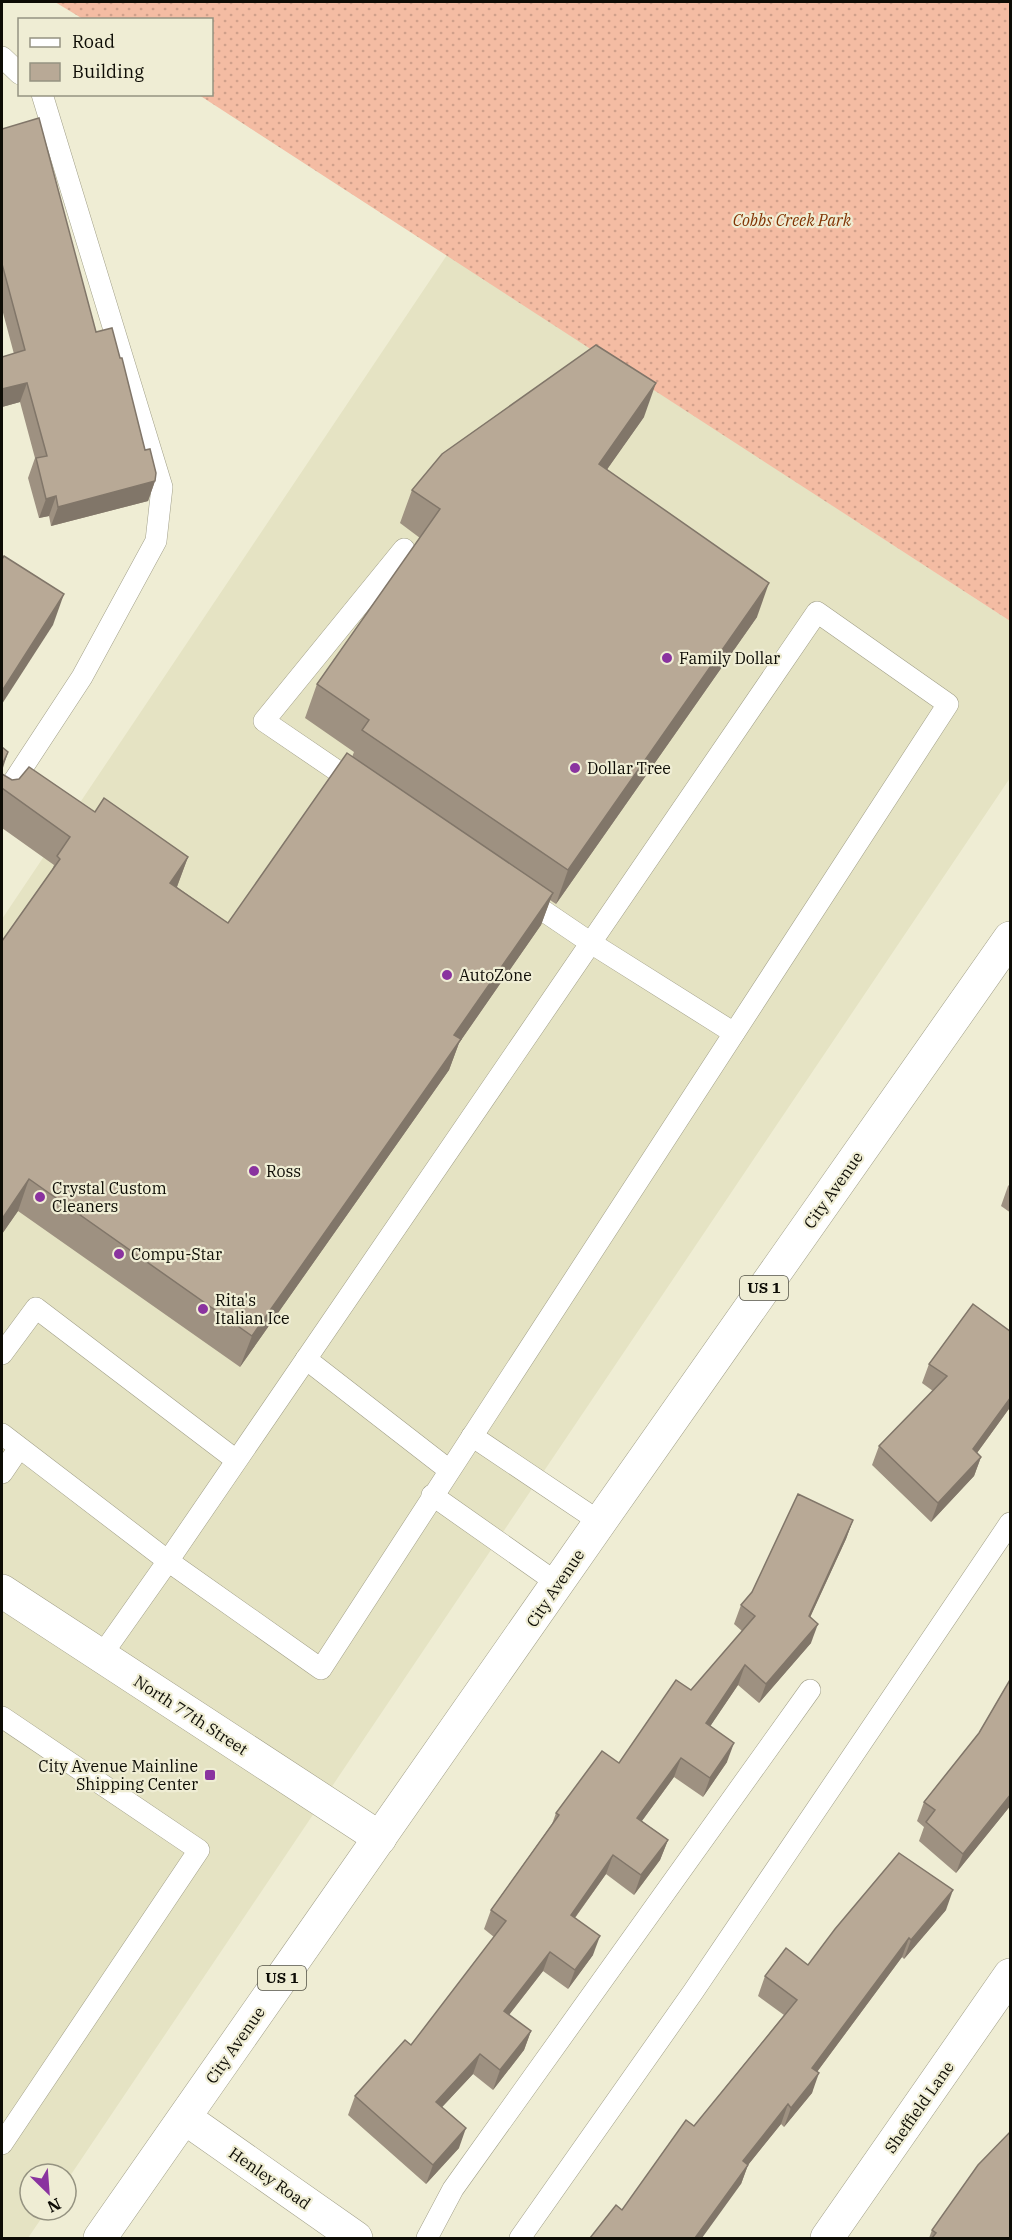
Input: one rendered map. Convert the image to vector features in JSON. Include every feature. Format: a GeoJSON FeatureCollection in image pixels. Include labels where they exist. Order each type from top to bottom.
{"type":"FeatureCollection","features":[{"type":"Feature","properties":{"kind":"main road","name":"City Avenue"},"geometry":{"type":"LineString","coordinates":[[100,2238],[600,1521],[1010,939]]}},
{"type":"Feature","properties":{"kind":"main road","name":"North 77th Street"},"geometry":{"type":"LineString","coordinates":[[2,1591],[380,1838]]}},
{"type":"Feature","properties":{"kind":"main road","name":"Sheffield Lane"},"geometry":{"type":"LineString","coordinates":[[827,2238],[1011,1975]]}},
{"type":"Feature","properties":{"kind":"main road","name":"Henley Road"},"geometry":{"type":"LineString","coordinates":[[185,2118],[357,2238]]}},
{"type":"Feature","properties":{"kind":"lane"},"geometry":{"type":"LineString","coordinates":[[2,57],[18,72]]}},
{"type":"Feature","properties":{"kind":"lane"},"geometry":{"type":"LineString","coordinates":[[2,799],[82,677],[156,541],[162,487],[43,96]]}},
{"type":"Feature","properties":{"kind":"lane"},"geometry":{"type":"LineString","coordinates":[[373,795],[264,721],[405,549]]}},
{"type":"Feature","properties":{"kind":"lane"},"geometry":{"type":"LineString","coordinates":[[2,1434],[168,1561],[321,1669],[948,704],[817,612],[168,1561],[101,1656]]}},
{"type":"Feature","properties":{"kind":"lane"},"geometry":{"type":"LineString","coordinates":[[511,889],[734,1034]]}},
{"type":"Feature","properties":{"kind":"lane"},"geometry":{"type":"LineString","coordinates":[[2,1354],[36,1308],[236,1460]]}},
{"type":"Feature","properties":{"kind":"lane"},"geometry":{"type":"LineString","coordinates":[[306,1359],[449,1470]]}},
{"type":"Feature","properties":{"kind":"lane"},"geometry":{"type":"LineString","coordinates":[[472,1436],[600,1521]]}},
{"type":"Feature","properties":{"kind":"lane"},"geometry":{"type":"LineString","coordinates":[[2,1473],[19,1448]]}},
{"type":"Feature","properties":{"kind":"lane"},"geometry":{"type":"LineString","coordinates":[[432,1496],[557,1583]]}},
{"type":"Feature","properties":{"kind":"lane"},"geometry":{"type":"LineString","coordinates":[[520,2238],[693,1992],[1011,1523]]}},
{"type":"Feature","properties":{"kind":"lane"},"geometry":{"type":"LineString","coordinates":[[427,2238],[453,2189],[810,1690]]}},
{"type":"Feature","properties":{"kind":"lane"},"geometry":{"type":"LineString","coordinates":[[2,1717],[199,1850],[2,2144]]}},
{"type":"Feature","properties":{"kind":"shaded area"},"geometry":{"type":"Polygon","coordinates":[[[447,255],[1010,621],[1010,778],[78,2164],[78,2162],[18,2162],[18,2222],[39,2222],[28,2238],[2,2238],[2,919],[447,255]]]}},
{"type":"Feature","properties":{"kind":"green space","name":"Cobbs Creek Park"},"geometry":{"type":"Polygon","coordinates":[[[55,2],[1010,2],[1010,621],[201,96],[213,96],[213,18],[81,18],[55,2]]]}},
{"type":"Feature","properties":{"kind":"building"},"geometry":{"type":"Polygon","coordinates":[[[39,118],[96,332],[112,328],[120,358],[122,358],[145,450],[150,449],[156,473],[155,481],[58,507],[56,496],[46,499],[36,458],[47,456],[27,383],[2,389],[2,357],[25,350],[2,264],[2,129],[39,118]]]}},
{"type":"Feature","properties":{"kind":"building"},"geometry":{"type":"Polygon","coordinates":[[[596,345],[656,383],[599,464],[769,583],[568,870],[362,730],[369,720],[317,684],[440,509],[412,490],[442,454],[596,345]]]}},
{"type":"Feature","properties":{"kind":"building"},"geometry":{"type":"Polygon","coordinates":[[[4,556],[64,594],[2,691],[2,559],[4,556]]]}},
{"type":"Feature","properties":{"kind":"building"},"geometry":{"type":"Polygon","coordinates":[[[2,747],[8,752],[2,765],[2,747]]]}},
{"type":"Feature","properties":{"kind":"building"},"geometry":{"type":"Polygon","coordinates":[[[347,753],[553,893],[454,1035],[461,1039],[252,1336],[29,1179],[2,1219],[2,941],[60,859],[57,856],[70,837],[2,788],[2,774],[12,780],[19,779],[29,767],[95,812],[104,798],[188,857],[170,883],[228,923],[347,753]]]}},
{"type":"Feature","properties":{"kind":"building"},"geometry":{"type":"Polygon","coordinates":[[[973,1304],[1011,1332],[1011,1397],[973,1449],[981,1457],[938,1503],[879,1446],[947,1376],[929,1364],[973,1304]]]}},
{"type":"Feature","properties":{"kind":"building"},"geometry":{"type":"Polygon","coordinates":[[[798,1494],[853,1520],[809,1616],[818,1624],[766,1684],[745,1665],[706,1723],[734,1743],[710,1778],[681,1758],[637,1818],[668,1840],[641,1875],[613,1855],[571,1915],[600,1936],[575,1970],[550,1952],[504,2011],[531,2031],[500,2070],[480,2054],[436,2102],[466,2128],[433,2165],[355,2096],[405,2040],[411,2045],[506,1921],[491,1910],[559,1815],[556,1813],[602,1751],[619,1763],[676,1680],[691,1690],[755,1616],[741,1605],[752,1592],[798,1494]]]}},
{"type":"Feature","properties":{"kind":"building"},"geometry":{"type":"Polygon","coordinates":[[[1011,1678],[1011,1794],[963,1854],[926,1822],[935,1810],[924,1802],[979,1733],[1011,1678]]]}},
{"type":"Feature","properties":{"kind":"building"},"geometry":{"type":"Polygon","coordinates":[[[899,1853],[953,1890],[911,1940],[909,1938],[812,2068],[819,2073],[791,2108],[788,2104],[743,2161],[748,2165],[695,2238],[590,2238],[616,2205],[622,2210],[686,2120],[694,2126],[797,2000],[765,1976],[786,1948],[808,1965],[899,1853]]]}},
{"type":"Feature","properties":{"kind":"building"},"geometry":{"type":"Polygon","coordinates":[[[1011,2131],[1011,2238],[932,2238],[936,2233],[932,2230],[978,2165],[1011,2131]]]}},
{"type":"Feature","properties":{"kind":"place","name":"Family Dollar"},"geometry":{"type":"Point","coordinates":[667,658]}},
{"type":"Feature","properties":{"kind":"place","name":"Dollar Tree"},"geometry":{"type":"Point","coordinates":[575,768]}},
{"type":"Feature","properties":{"kind":"place","name":"AutoZone"},"geometry":{"type":"Point","coordinates":[447,975]}},
{"type":"Feature","properties":{"kind":"place","name":"Ross"},"geometry":{"type":"Point","coordinates":[254,1171]}},
{"type":"Feature","properties":{"kind":"place","name":"Crystal Custom Cleaners"},"geometry":{"type":"Point","coordinates":[40,1197]}},
{"type":"Feature","properties":{"kind":"place","name":"Compu-Star"},"geometry":{"type":"Point","coordinates":[119,1254]}},
{"type":"Feature","properties":{"kind":"place","name":"Rita's Italian Ice"},"geometry":{"type":"Point","coordinates":[203,1309]}},
{"type":"Feature","properties":{"kind":"place","name":"City Avenue Mainline Shipping Center"},"geometry":{"type":"Point","coordinates":[210,1775]}}]}
